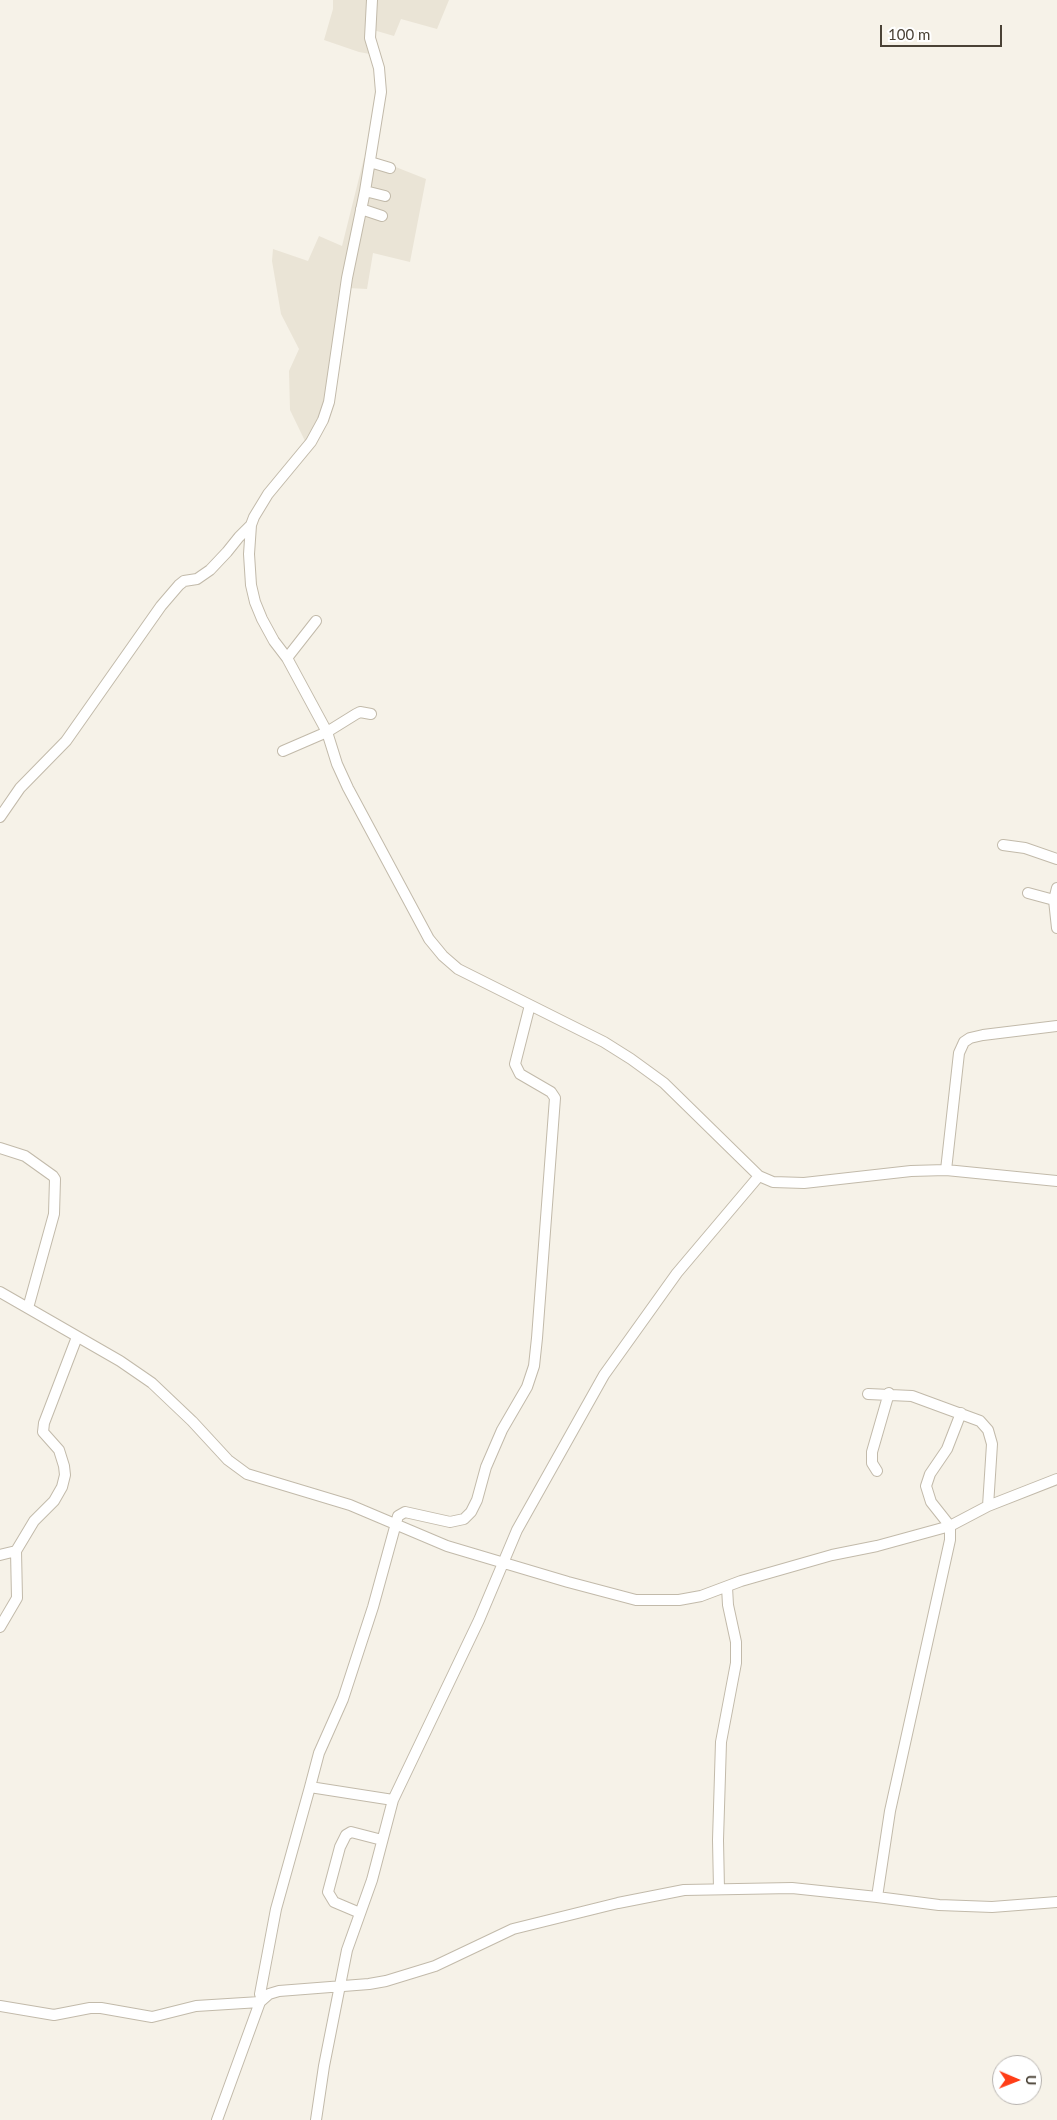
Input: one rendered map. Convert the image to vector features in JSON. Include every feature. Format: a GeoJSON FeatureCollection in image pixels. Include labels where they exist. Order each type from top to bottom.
{"type":"FeatureCollection","features":[{"type":"Feature","properties":{"kind":"street"},"geometry":{"type":"LineString","coordinates":[[0,817],[20,788],[66,741],[179,584],[184,581],[198,579],[210,570],[252,525],[268,494],[311,442],[323,420],[329,402],[347,278],[365,191],[381,92],[379,68],[370,38],[372,0]]}},
{"type":"Feature","properties":{"kind":"street"},"geometry":{"type":"LineString","coordinates":[[370,162],[390,168]]}},
{"type":"Feature","properties":{"kind":"street"},"geometry":{"type":"LineString","coordinates":[[365,191],[386,196]]}},
{"type":"Feature","properties":{"kind":"street"},"geometry":{"type":"LineString","coordinates":[[361,209],[382,216]]}},
{"type":"Feature","properties":{"kind":"street"},"geometry":{"type":"LineString","coordinates":[[252,525],[249,554],[255,602],[274,641],[286,658],[327,732],[337,764],[348,788],[430,939],[443,956],[458,969],[604,1042],[657,1078],[759,1176],[772,1182],[804,1183],[911,1171],[946,1170],[1057,1181]]}},
{"type":"Feature","properties":{"kind":"street"},"geometry":{"type":"LineString","coordinates":[[286,658],[316,621]]}},
{"type":"Feature","properties":{"kind":"street"},"geometry":{"type":"LineString","coordinates":[[283,751],[327,732],[360,712],[371,714]]}},
{"type":"Feature","properties":{"kind":"street"},"geometry":{"type":"LineString","coordinates":[[1003,845],[1025,848],[1057,859]]}},
{"type":"Feature","properties":{"kind":"street"},"geometry":{"type":"LineString","coordinates":[[1057,888],[1054,900],[1057,928]]}},
{"type":"Feature","properties":{"kind":"street"},"geometry":{"type":"LineString","coordinates":[[1028,893],[1054,900]]}},
{"type":"Feature","properties":{"kind":"street"},"geometry":{"type":"LineString","coordinates":[[217,2120],[261,2001],[260,1994],[276,1908],[319,1753],[343,1699],[371,1615],[398,1516],[404,1512],[450,1522],[464,1519],[471,1512],[477,1500],[486,1467],[502,1430],[527,1388],[534,1366],[555,1098],[551,1092],[520,1074],[515,1064],[530,1005]]}},
{"type":"Feature","properties":{"kind":"street"},"geometry":{"type":"LineString","coordinates":[[946,1170],[959,1053],[964,1042],[970,1038],[983,1035],[1057,1026]]}},
{"type":"Feature","properties":{"kind":"street"},"geometry":{"type":"LineString","coordinates":[[0,1148],[25,1156],[55,1179],[54,1214],[28,1308]]}},
{"type":"Feature","properties":{"kind":"street"},"geometry":{"type":"LineString","coordinates":[[316,2120],[324,2066],[347,1950],[372,1880],[393,1800],[468,1645],[516,1530],[604,1375],[677,1273],[759,1176]]}},
{"type":"Feature","properties":{"kind":"street"},"geometry":{"type":"LineString","coordinates":[[0,1292],[120,1361],[152,1383],[192,1421],[228,1460],[247,1474],[350,1505],[447,1546],[636,1600],[679,1600],[701,1596],[832,1555],[878,1546],[950,1526],[988,1506],[1057,1479]]}},
{"type":"Feature","properties":{"kind":"street"},"geometry":{"type":"LineString","coordinates":[[0,1627],[17,1598],[16,1551],[34,1521],[54,1501],[62,1487],[65,1475],[59,1450],[43,1432],[44,1423],[77,1337]]}},
{"type":"Feature","properties":{"kind":"street"},"geometry":{"type":"LineString","coordinates":[[868,1394],[912,1396],[980,1421],[992,1438],[988,1506]]}},
{"type":"Feature","properties":{"kind":"street"},"geometry":{"type":"LineString","coordinates":[[877,1471],[872,1463],[872,1452],[889,1394]]}},
{"type":"Feature","properties":{"kind":"street"},"geometry":{"type":"LineString","coordinates":[[877,1897],[890,1811],[950,1540],[950,1526],[931,1502],[926,1486],[930,1474],[947,1449],[961,1413]]}},
{"type":"Feature","properties":{"kind":"street"},"geometry":{"type":"LineString","coordinates":[[0,1555],[16,1551]]}},
{"type":"Feature","properties":{"kind":"street"},"geometry":{"type":"LineString","coordinates":[[719,1889],[718,1840],[721,1742],[736,1663],[736,1642],[728,1605],[727,1587]]}},
{"type":"Feature","properties":{"kind":"street"},"geometry":{"type":"LineString","coordinates":[[310,1787],[393,1800]]}},
{"type":"Feature","properties":{"kind":"street"},"geometry":{"type":"LineString","coordinates":[[360,1913],[334,1902],[328,1892],[340,1846],[346,1835],[351,1832],[382,1840]]}},
{"type":"Feature","properties":{"kind":"street"},"geometry":{"type":"LineString","coordinates":[[0,2006],[54,2015],[90,2008],[102,2008],[152,2017],[196,2006],[261,2001],[269,1994],[279,1991],[386,1981],[434,1966],[513,1929],[684,1890],[792,1888],[939,1905],[992,1907],[1057,1902]]}},
{"type":"Feature","properties":{"kind":"shaded area"},"geometry":{"type":"Polygon","coordinates":[[[333,0],[449,0],[437,29],[401,19],[394,36],[370,29],[370,54],[324,40],[333,9],[333,0]]]}},
{"type":"Feature","properties":{"kind":"shaded area"},"geometry":{"type":"Polygon","coordinates":[[[364,158],[373,158],[426,179],[410,262],[373,253],[367,289],[348,288],[328,410],[313,449],[305,441],[290,410],[289,371],[299,349],[281,314],[272,261],[273,249],[308,261],[319,236],[342,246],[364,158]]]}}]}
